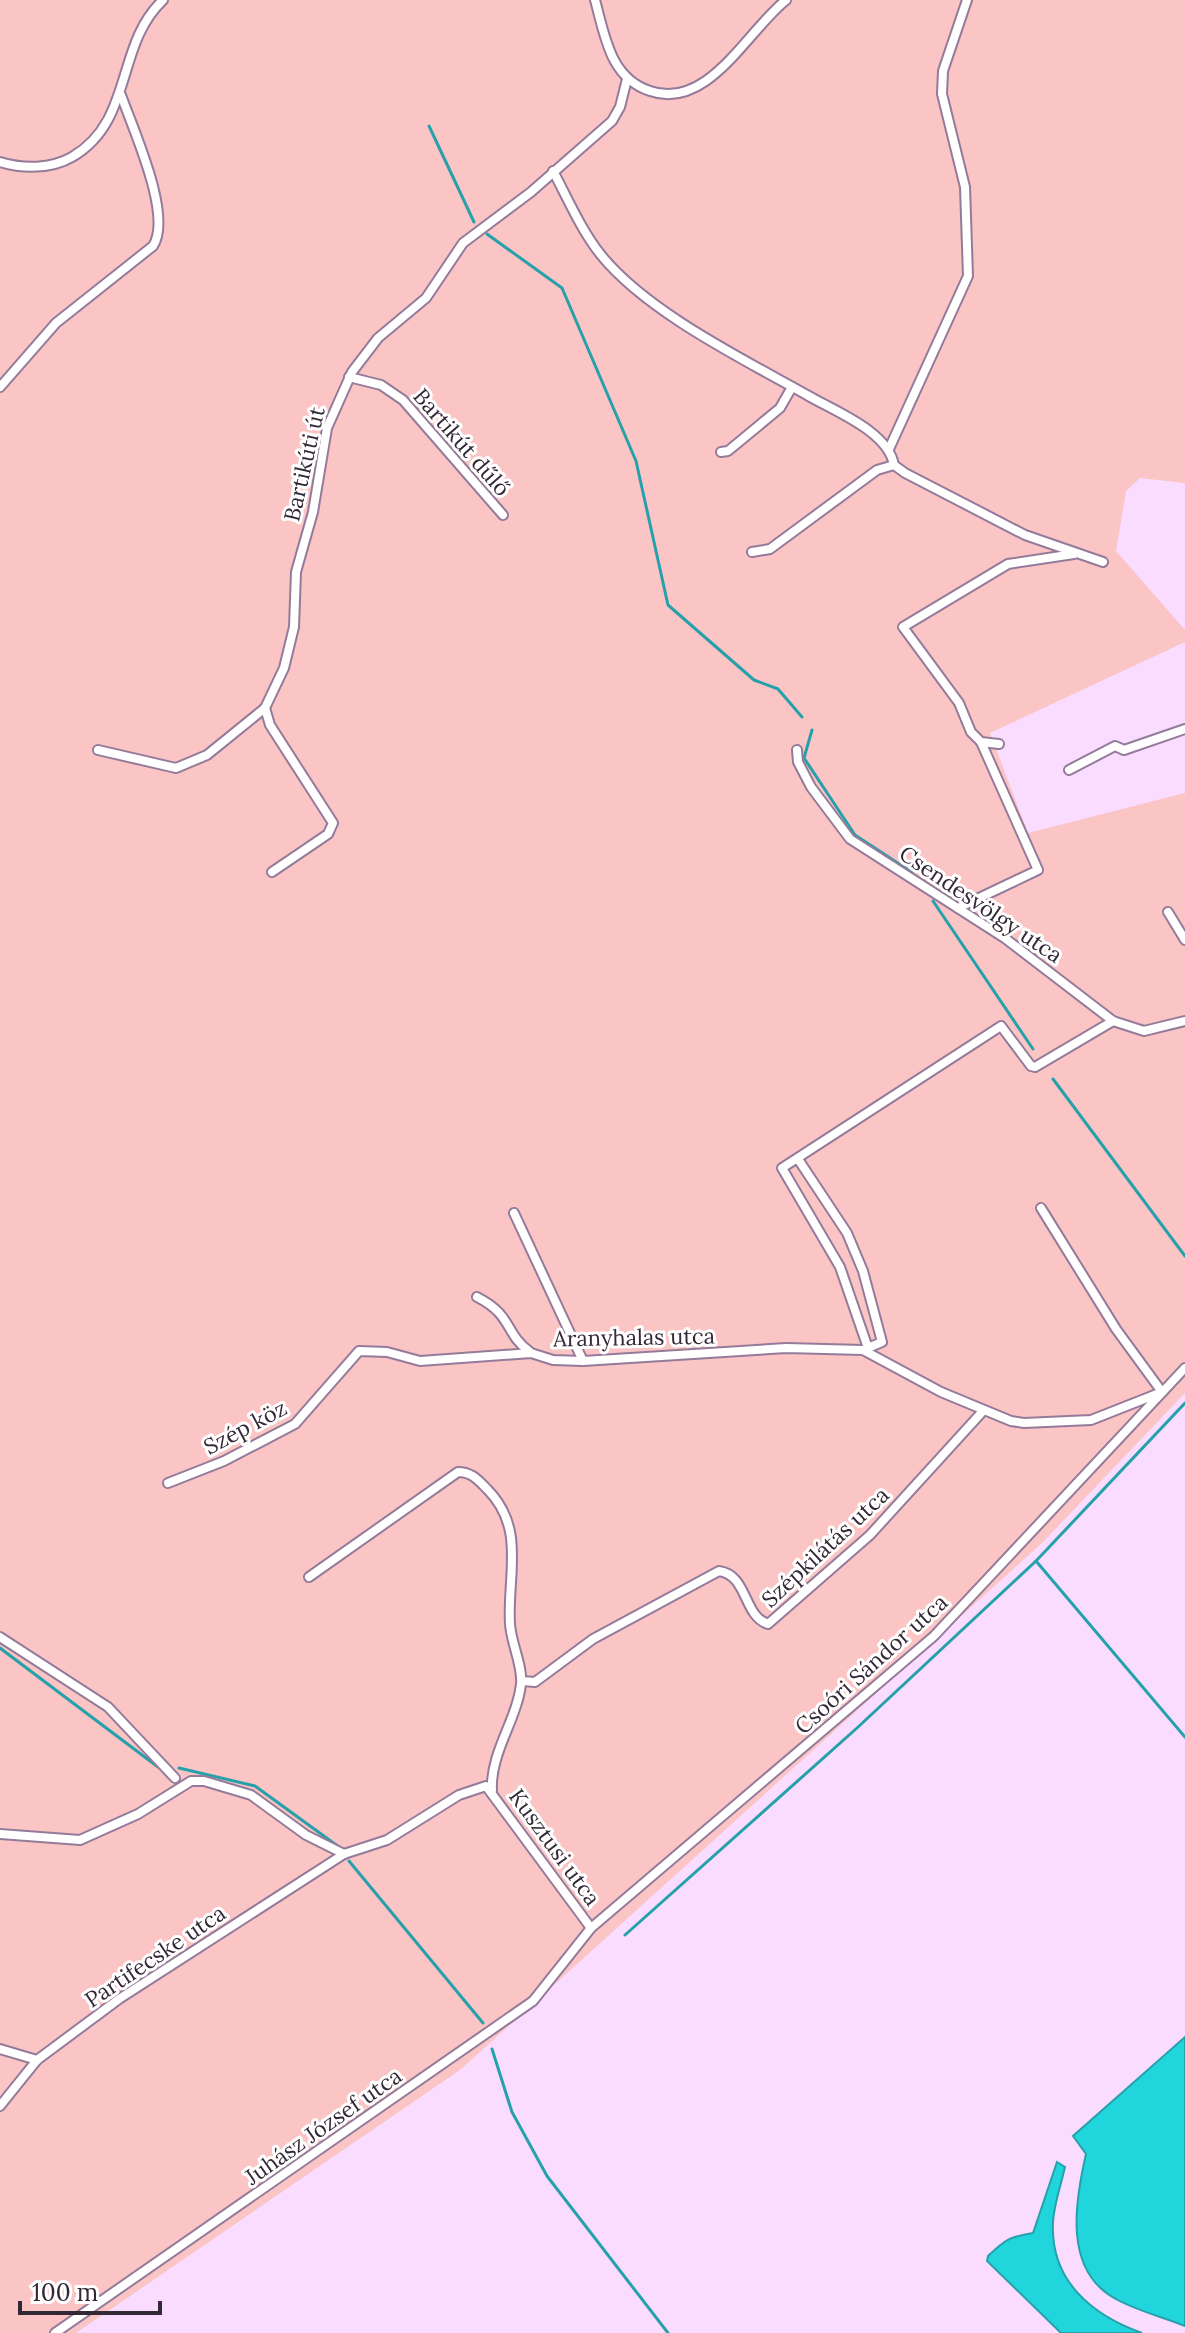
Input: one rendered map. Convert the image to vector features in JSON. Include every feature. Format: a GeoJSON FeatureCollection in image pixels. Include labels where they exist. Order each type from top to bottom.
{"type":"FeatureCollection","features":[{"type":"Feature","properties":{"kind":"street"},"geometry":{"type":"LineString","coordinates":[[0,162],[24,167],[63,162],[85,150],[103,132],[121,95],[136,36],[151,11],[163,0]]}},
{"type":"Feature","properties":{"kind":"street"},"geometry":{"type":"LineString","coordinates":[[595,0],[610,54],[627,79],[661,95],[691,91],[716,72],[767,15],[786,0]]}},
{"type":"Feature","properties":{"kind":"street"},"geometry":{"type":"LineString","coordinates":[[889,449],[968,276],[965,187],[942,94],[943,71],[967,0]]}},
{"type":"Feature","properties":{"kind":"street","name":"Bartikúti út"},"geometry":{"type":"LineString","coordinates":[[265,708],[284,668],[294,627],[296,572],[313,512],[327,428],[349,377],[378,338],[426,298],[458,248],[612,121],[620,107],[627,79]]}},
{"type":"Feature","properties":{"kind":"street"},"geometry":{"type":"LineString","coordinates":[[0,387],[56,323],[153,246],[160,236],[158,208],[121,95]]}},
{"type":"Feature","properties":{"kind":"street"},"geometry":{"type":"LineString","coordinates":[[553,171],[584,231],[625,280],[656,305],[854,422],[889,449],[894,465]]}},
{"type":"Feature","properties":{"kind":"street","name":"Bartikút dűlő"},"geometry":{"type":"LineString","coordinates":[[349,377],[381,385],[403,400],[503,515]]}},
{"type":"Feature","properties":{"kind":"street"},"geometry":{"type":"LineString","coordinates":[[721,452],[728,451],[780,408],[792,387]]}},
{"type":"Feature","properties":{"kind":"street"},"geometry":{"type":"LineString","coordinates":[[752,552],[770,549],[877,470],[894,465],[1025,535],[1103,562]]}},
{"type":"Feature","properties":{"kind":"street"},"geometry":{"type":"LineString","coordinates":[[958,908],[1038,870],[981,742],[971,732],[959,703],[903,627],[1008,564],[1075,554]]}},
{"type":"Feature","properties":{"kind":"street"},"geometry":{"type":"LineString","coordinates":[[98,750],[176,768],[207,755],[265,708],[270,725],[333,823],[328,834],[272,872]]}},
{"type":"Feature","properties":{"kind":"street"},"geometry":{"type":"LineString","coordinates":[[1069,770],[1115,746],[1124,750],[1185,729]]}},
{"type":"Feature","properties":{"kind":"street"},"geometry":{"type":"LineString","coordinates":[[981,742],[999,744]]}},
{"type":"Feature","properties":{"kind":"street","name":"Csendesvölgy utca"},"geometry":{"type":"LineString","coordinates":[[797,750],[798,762],[811,787],[850,839],[1041,964],[1113,1021],[1144,1031],[1185,1021]]}},
{"type":"Feature","properties":{"kind":"street"},"geometry":{"type":"LineString","coordinates":[[1168,912],[1185,940]]}},
{"type":"Feature","properties":{"kind":"street"},"geometry":{"type":"LineString","coordinates":[[798,1159],[847,1233],[863,1271],[882,1342],[865,1349],[840,1267],[782,1168],[1001,1026],[1031,1066],[1035,1067],[1113,1021]]}},
{"type":"Feature","properties":{"kind":"street"},"geometry":{"type":"LineString","coordinates":[[1041,1208],[1116,1329],[1162,1392]]}},
{"type":"Feature","properties":{"kind":"street"},"geometry":{"type":"LineString","coordinates":[[514,1213],[583,1361]]}},
{"type":"Feature","properties":{"kind":"street"},"geometry":{"type":"LineString","coordinates":[[477,1297],[504,1315],[515,1339],[531,1353]]}},
{"type":"Feature","properties":{"kind":"street","name":"Aranyhalas utca"},"geometry":{"type":"LineString","coordinates":[[359,1351],[387,1352],[420,1361],[531,1353],[553,1360],[583,1361],[786,1348],[865,1349],[983,1411],[1024,1423],[1091,1420],[1123,1410],[1162,1392]]}},
{"type":"Feature","properties":{"kind":"street","name":"Szép köz"},"geometry":{"type":"LineString","coordinates":[[168,1483],[224,1461],[295,1424],[359,1351]]}},
{"type":"Feature","properties":{"kind":"street","name":"Csoóri Sándor utca"},"geometry":{"type":"LineString","coordinates":[[591,1928],[934,1636],[1185,1368]]}},
{"type":"Feature","properties":{"kind":"street","name":"Szépkilátás utca"},"geometry":{"type":"LineString","coordinates":[[522,1681],[535,1682],[593,1639],[692,1582],[719,1571],[737,1580],[758,1618],[768,1624],[870,1535],[983,1411]]}},
{"type":"Feature","properties":{"kind":"street"},"geometry":{"type":"LineString","coordinates":[[309,1577],[392,1515],[458,1472],[467,1472],[500,1502],[512,1532],[515,1558],[510,1626],[522,1681],[497,1759],[492,1790]]}},
{"type":"Feature","properties":{"kind":"street"},"geometry":{"type":"LineString","coordinates":[[0,1637],[108,1707],[175,1778]]}},
{"type":"Feature","properties":{"kind":"street"},"geometry":{"type":"LineString","coordinates":[[0,1834],[80,1840],[138,1814],[191,1781],[204,1781],[251,1795],[306,1835],[344,1854]]}},
{"type":"Feature","properties":{"kind":"street","name":"Kusztusi utca"},"geometry":{"type":"LineString","coordinates":[[344,1854],[387,1840],[480,1785],[492,1790],[591,1928]]}},
{"type":"Feature","properties":{"kind":"street","name":"Partifecske utca"},"geometry":{"type":"LineString","coordinates":[[0,2106],[37,2060],[119,1999],[344,1854]]}},
{"type":"Feature","properties":{"kind":"street","name":"Juhász József utca"},"geometry":{"type":"LineString","coordinates":[[55,2333],[533,2001],[591,1928]]}},
{"type":"Feature","properties":{"kind":"street"},"geometry":{"type":"LineString","coordinates":[[0,2049],[37,2060]]}},
{"type":"Feature","properties":{"kind":"shaded area"},"geometry":{"type":"Polygon","coordinates":[[[0,0],[1185,0],[1185,483],[1140,478],[1126,491],[1116,551],[1185,630],[1185,642],[990,733],[1028,833],[1185,793],[1185,1393],[1043,1542],[460,2070],[76,2333],[0,2333],[0,0]]]}},
{"type":"Feature","properties":{"kind":"shaded area"},"geometry":{"type":"Polygon","coordinates":[[[1185,2037],[1185,2326],[1116,2299],[1099,2287],[1087,2271],[1077,2234],[1079,2193],[1086,2154],[1073,2136],[1185,2037]]]}},
{"type":"Feature","properties":{"kind":"shaded area"},"geometry":{"type":"Polygon","coordinates":[[[1057,2162],[1065,2167],[1053,2222],[1059,2262],[1067,2278],[1091,2306],[1142,2333],[1061,2333],[987,2261],[988,2256],[1004,2242],[1033,2233],[1057,2162]]]}},
{"type":"Feature","properties":{"kind":"waterway"},"geometry":{"type":"LineString","coordinates":[[429,126],[474,222]]}},
{"type":"Feature","properties":{"kind":"waterway"},"geometry":{"type":"LineString","coordinates":[[487,234],[562,288],[636,461],[668,605],[754,680],[778,689],[802,717]]}},
{"type":"Feature","properties":{"kind":"waterway"},"geometry":{"type":"LineString","coordinates":[[812,730],[804,758],[855,835],[913,873]]}},
{"type":"Feature","properties":{"kind":"waterway"},"geometry":{"type":"LineString","coordinates":[[933,901],[1033,1049]]}},
{"type":"Feature","properties":{"kind":"waterway"},"geometry":{"type":"LineString","coordinates":[[1053,1079],[1185,1256]]}},
{"type":"Feature","properties":{"kind":"waterway"},"geometry":{"type":"LineString","coordinates":[[625,1935],[857,1728],[1036,1561],[1185,1403]]}},
{"type":"Feature","properties":{"kind":"waterway"},"geometry":{"type":"LineString","coordinates":[[1036,1561],[1185,1737]]}},
{"type":"Feature","properties":{"kind":"waterway"},"geometry":{"type":"LineString","coordinates":[[0,1648],[158,1767]]}},
{"type":"Feature","properties":{"kind":"waterway"},"geometry":{"type":"LineString","coordinates":[[179,1768],[255,1786],[339,1847]]}},
{"type":"Feature","properties":{"kind":"waterway"},"geometry":{"type":"LineString","coordinates":[[349,1861],[483,2023]]}},
{"type":"Feature","properties":{"kind":"waterway"},"geometry":{"type":"LineString","coordinates":[[492,2049],[512,2112],[547,2176],[668,2333]]}}]}
